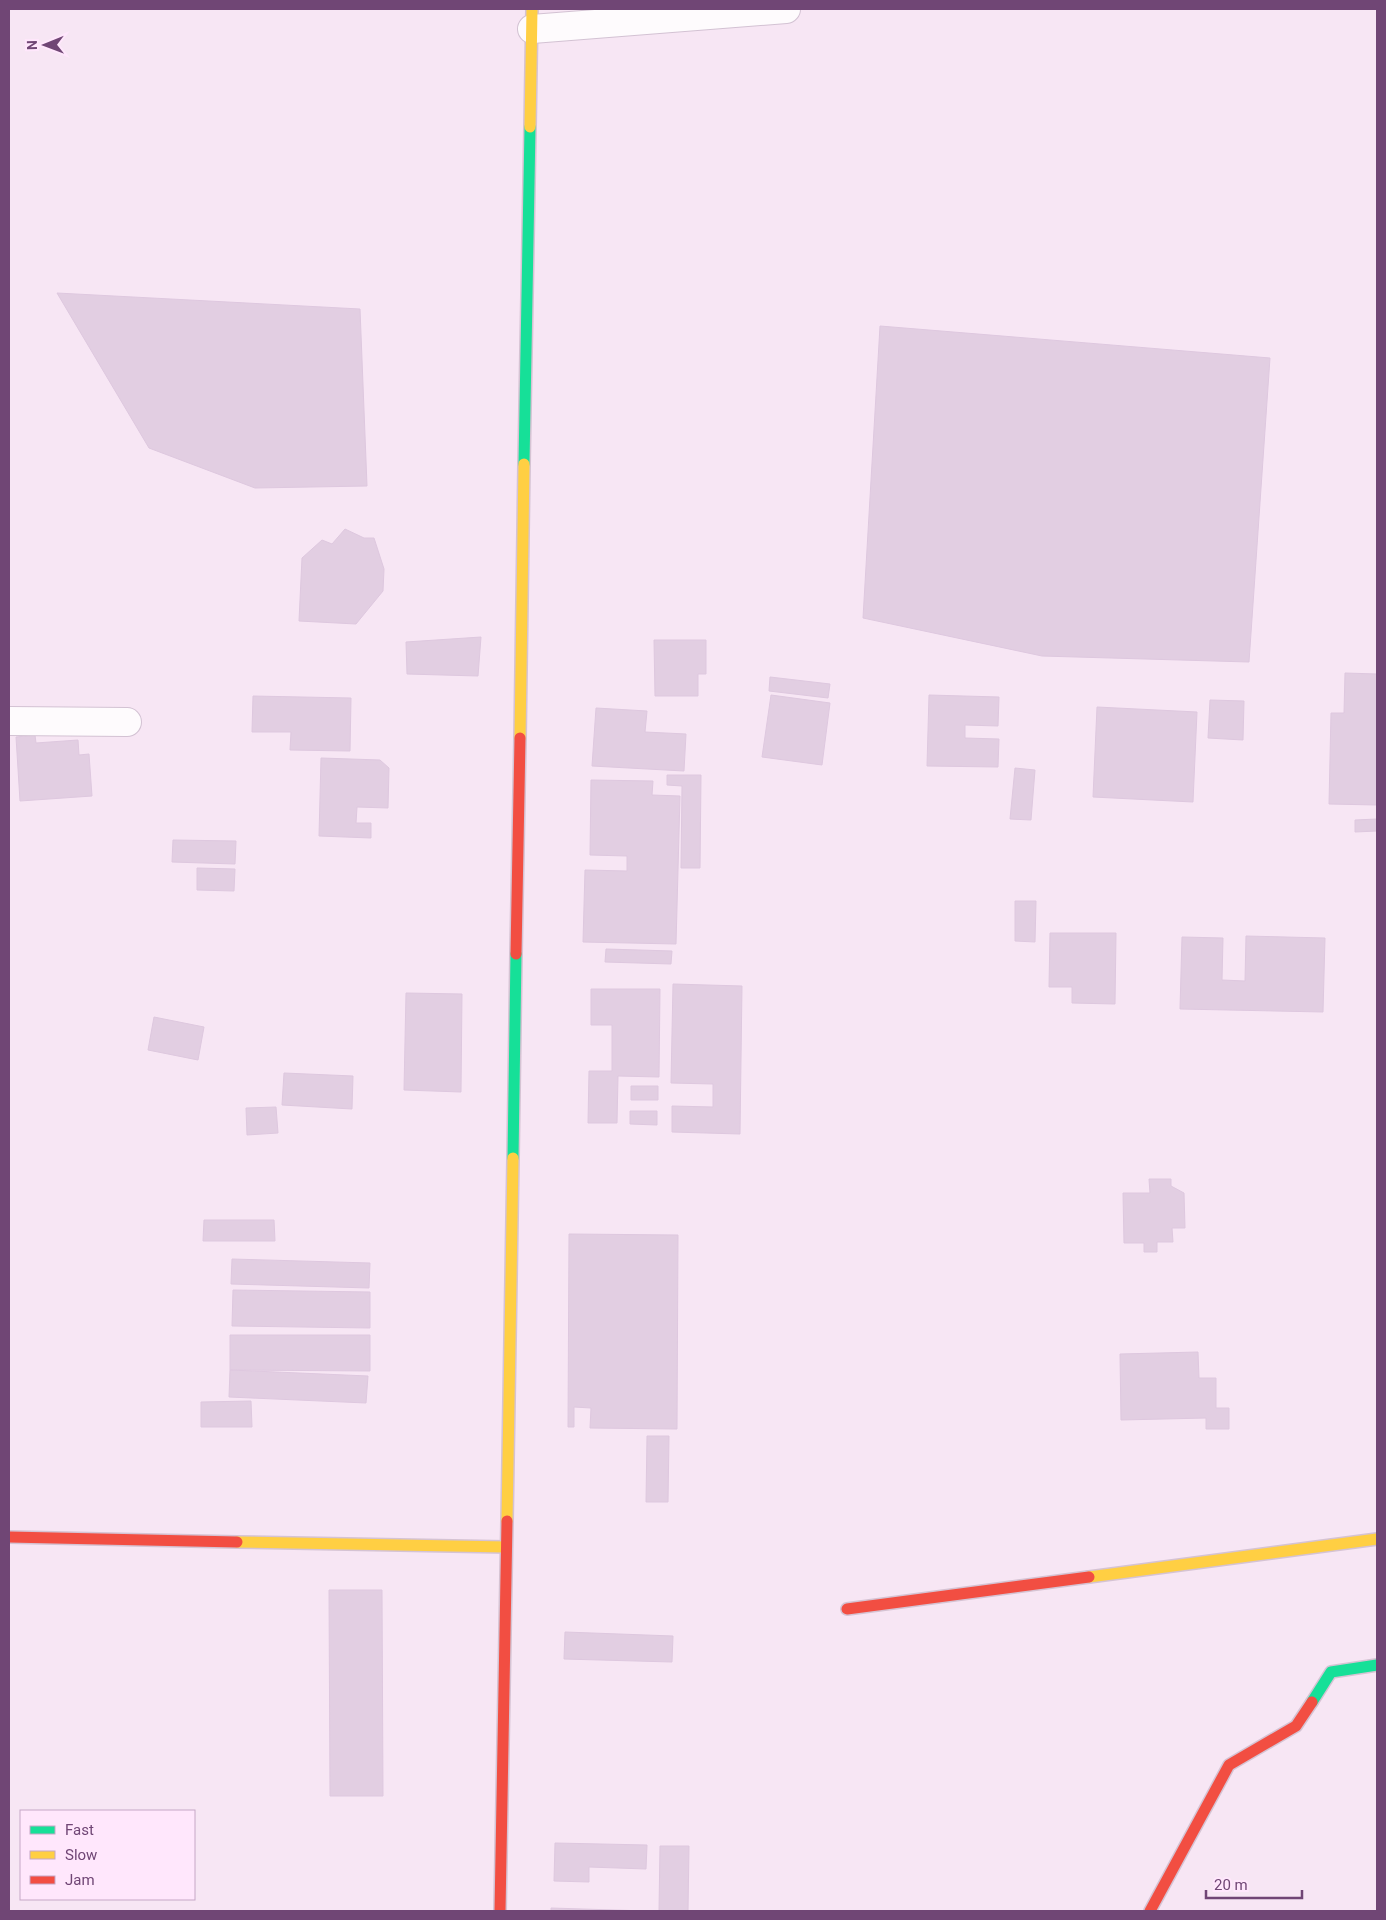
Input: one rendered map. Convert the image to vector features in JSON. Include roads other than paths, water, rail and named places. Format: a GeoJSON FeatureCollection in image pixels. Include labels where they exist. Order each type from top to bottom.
{"type":"FeatureCollection","features":[{"type":"Feature","properties":{"kind":"street"},"geometry":{"type":"LineString","coordinates":[[500,1911],[532,19],[786,9]]}},
{"type":"Feature","properties":{"kind":"street"},"geometry":{"type":"LineString","coordinates":[[9,721],[127,722]]}},
{"type":"Feature","properties":{"kind":"street"},"geometry":{"type":"LineString","coordinates":[[9,1537],[506,1547]]}},
{"type":"Feature","properties":{"kind":"street"},"geometry":{"type":"LineString","coordinates":[[847,1609],[1377,1539]]}},
{"type":"Feature","properties":{"kind":"street"},"geometry":{"type":"LineString","coordinates":[[1150,1911],[1229,1765],[1296,1726],[1331,1672],[1377,1665]]}}]}
